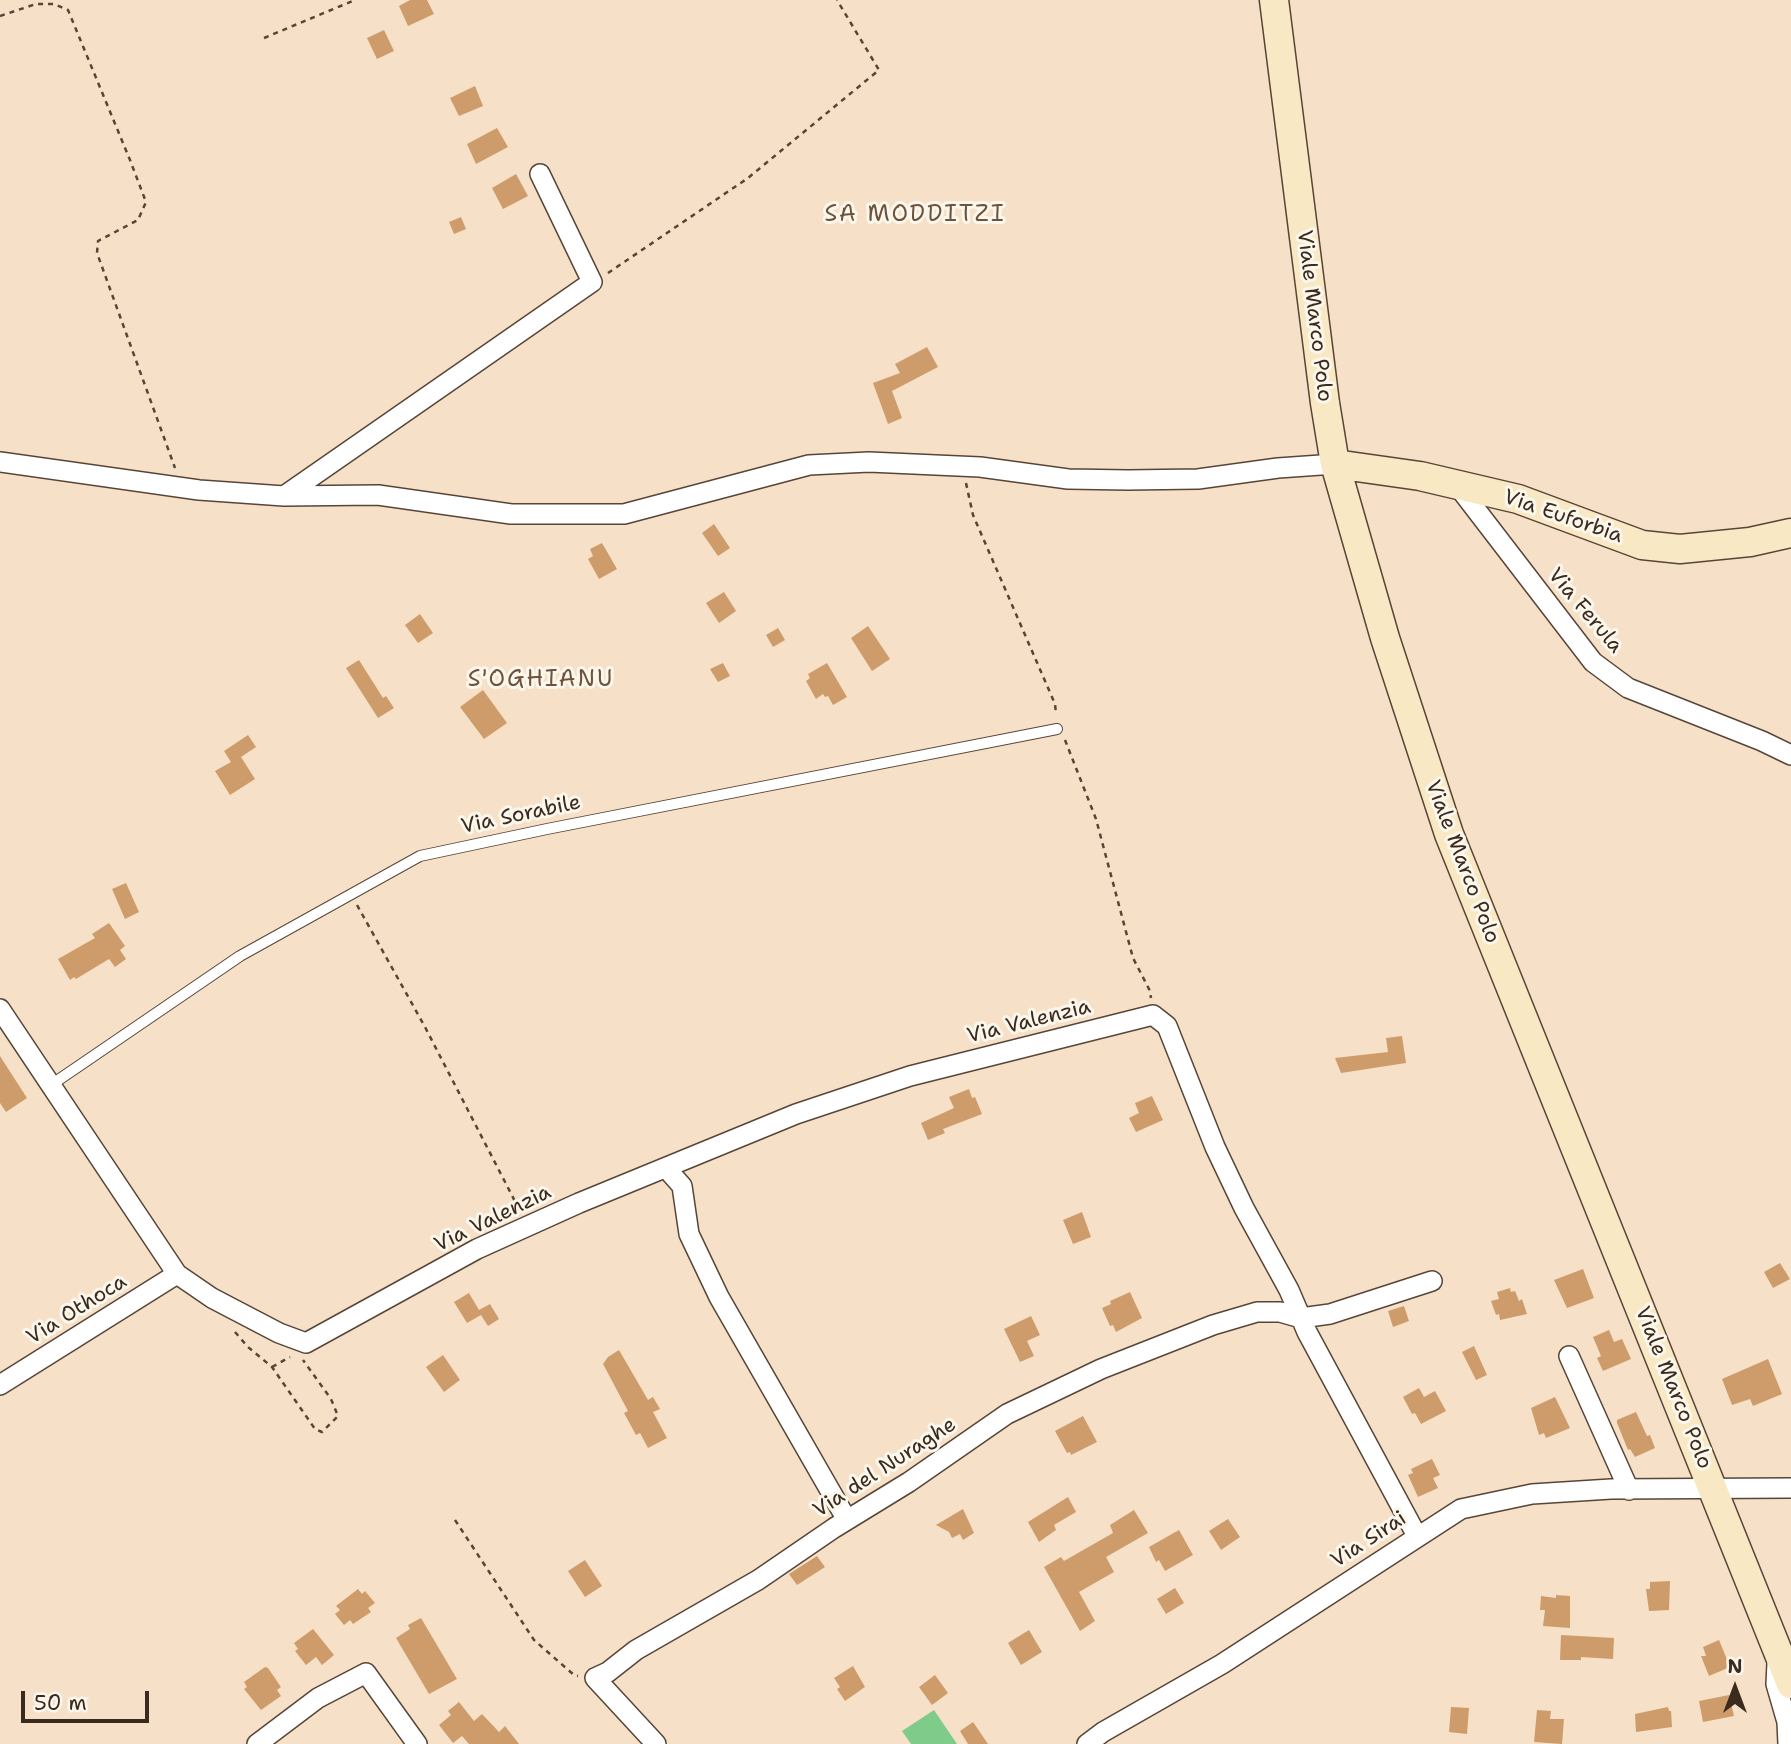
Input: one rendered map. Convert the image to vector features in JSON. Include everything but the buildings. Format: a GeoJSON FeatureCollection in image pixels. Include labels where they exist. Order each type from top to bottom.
{"type":"FeatureCollection","features":[{"type":"Feature","properties":{"kind":"main road","name":"Viale Marco Polo"},"geometry":{"type":"LineString","coordinates":[[1274,0],[1323,390],[1335,464],[1385,638],[1449,834],[1791,1684]]}},
{"type":"Feature","properties":{"kind":"main road","name":"Via Euforbia"},"geometry":{"type":"LineString","coordinates":[[1335,464],[1420,476],[1518,499],[1642,545],[1680,549],[1749,542],[1791,533]]}},
{"type":"Feature","properties":{"kind":"street"},"geometry":{"type":"LineString","coordinates":[[284,496],[592,282],[540,174]]}},
{"type":"Feature","properties":{"kind":"street"},"geometry":{"type":"LineString","coordinates":[[0,461],[182,487],[284,496],[378,495],[511,514],[624,514],[809,465],[869,462],[981,467],[1068,479],[1128,480],[1198,479],[1278,468],[1335,464]]}},
{"type":"Feature","properties":{"kind":"street","name":"Via Ferula"},"geometry":{"type":"LineString","coordinates":[[1457,485],[1593,662],[1628,688],[1791,755]]}},
{"type":"Feature","properties":{"kind":"street","name":"Via Valenzia"},"geometry":{"type":"LineString","coordinates":[[1,1011],[177,1274],[212,1297],[279,1333],[306,1343],[477,1249],[796,1114],[909,1076],[1153,1015],[1167,1026],[1215,1147],[1301,1318]]}},
{"type":"Feature","properties":{"kind":"street"},"geometry":{"type":"LineString","coordinates":[[666,1168],[682,1186],[689,1234],[719,1297],[847,1520]]}},
{"type":"Feature","properties":{"kind":"street","name":"Via Othoca"},"geometry":{"type":"LineString","coordinates":[[0,1385],[177,1274]]}},
{"type":"Feature","properties":{"kind":"street","name":"Via del Nuraghe"},"geometry":{"type":"LineString","coordinates":[[596,1678],[636,1650],[758,1580],[909,1482],[1007,1414],[1101,1369],[1213,1325],[1257,1312],[1280,1312],[1301,1318],[1330,1314],[1432,1281]]}},
{"type":"Feature","properties":{"kind":"street"},"geometry":{"type":"LineString","coordinates":[[1301,1318],[1418,1536]]}},
{"type":"Feature","properties":{"kind":"street"},"geometry":{"type":"LineString","coordinates":[[1569,1356],[1629,1490]]}},
{"type":"Feature","properties":{"kind":"street","name":"Via Sirai"},"geometry":{"type":"LineString","coordinates":[[1087,1744],[1103,1732],[1222,1664],[1461,1509],[1532,1494],[1791,1488]]}},
{"type":"Feature","properties":{"kind":"street"},"geometry":{"type":"LineString","coordinates":[[1777,1649],[1776,1684],[1787,1722],[1788,1744]]}},
{"type":"Feature","properties":{"kind":"street"},"geometry":{"type":"LineString","coordinates":[[257,1744],[318,1698],[366,1673],[416,1744]]}},
{"type":"Feature","properties":{"kind":"street"},"geometry":{"type":"LineString","coordinates":[[596,1678],[656,1744]]}},
{"type":"Feature","properties":{"kind":"lane","name":"Via Sorabile"},"geometry":{"type":"LineString","coordinates":[[51,1085],[240,956],[420,856],[1057,729]]}},
{"type":"Feature","properties":{"kind":"path"},"geometry":{"type":"LineString","coordinates":[[264,38],[355,0]]}},
{"type":"Feature","properties":{"kind":"path"},"geometry":{"type":"LineString","coordinates":[[592,282],[623,264],[748,178],[879,70],[836,0]]}},
{"type":"Feature","properties":{"kind":"path"},"geometry":{"type":"LineString","coordinates":[[0,16],[36,4],[54,4],[68,10],[130,160],[146,202],[138,220],[97,241],[97,253],[182,487]]}},
{"type":"Feature","properties":{"kind":"path"},"geometry":{"type":"LineString","coordinates":[[351,895],[425,1027],[528,1226]]}},
{"type":"Feature","properties":{"kind":"path"},"geometry":{"type":"LineString","coordinates":[[234,1331],[272,1367],[315,1429],[322,1432],[332,1424],[338,1416],[331,1399],[299,1352],[272,1367]]}},
{"type":"Feature","properties":{"kind":"path"},"geometry":{"type":"LineString","coordinates":[[454,1520],[534,1640],[574,1675],[596,1678]]}},
{"type":"Feature","properties":{"kind":"green space"},"geometry":{"type":"Polygon","coordinates":[[[934,1710],[957,1744],[911,1744],[902,1731],[934,1710]]]}},
{"type":"Feature","properties":{"kind":"district","name":"SA MODDITZI"},"geometry":{"type":"Point","coordinates":[915,215]}},
{"type":"Feature","properties":{"kind":"district","name":"S'OGHIANU"},"geometry":{"type":"Point","coordinates":[541,680]}}]}
